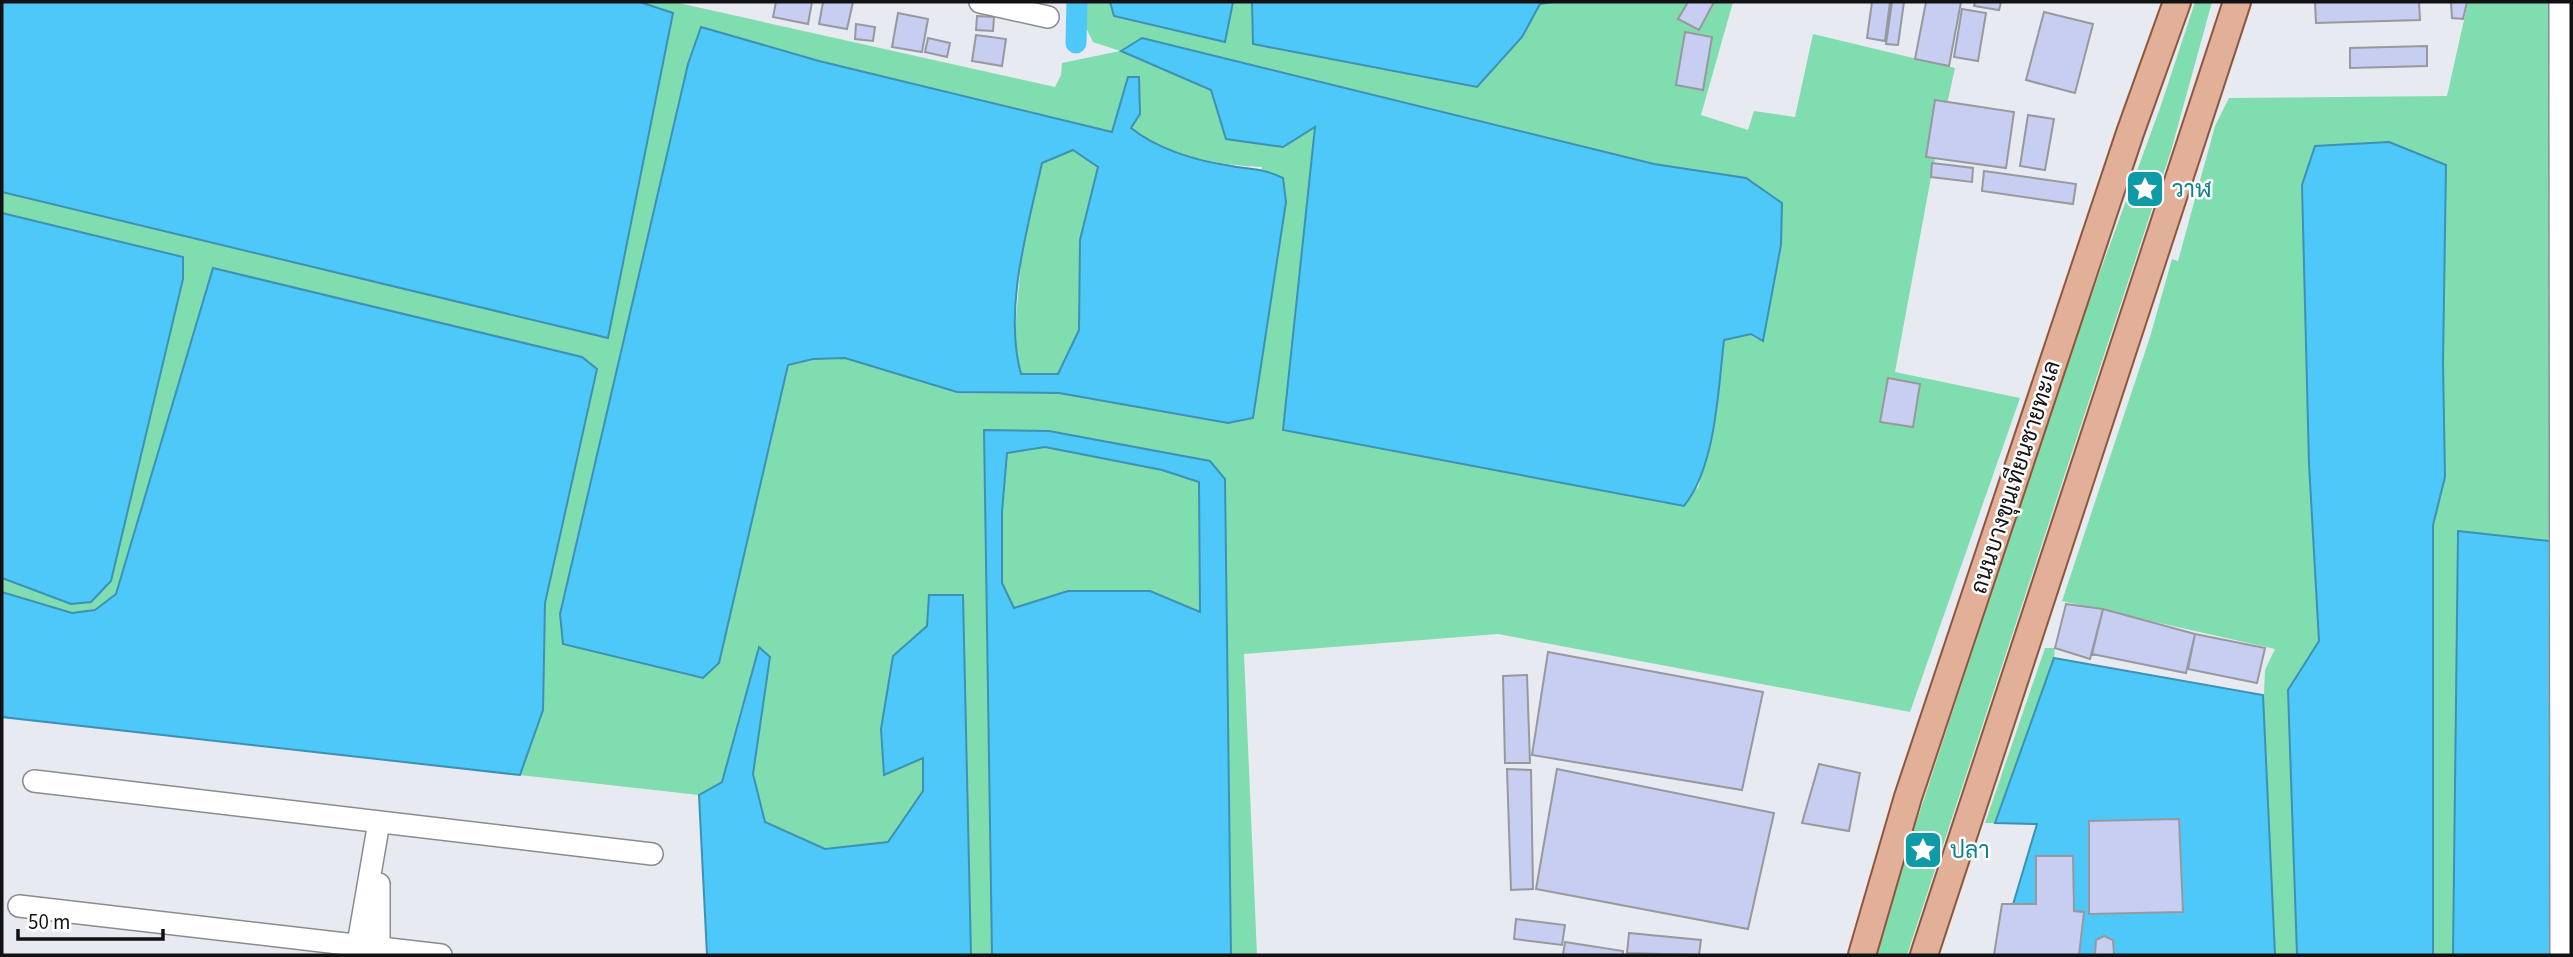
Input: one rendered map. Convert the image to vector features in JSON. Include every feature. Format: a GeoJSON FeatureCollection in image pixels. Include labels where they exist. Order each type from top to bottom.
{"type":"FeatureCollection","features":[{"type":"Feature","properties":{"kind":"main road","name":"ถนนบางขุนเทียนชายทะเล"},"geometry":{"type":"LineString","coordinates":[[1861,955],[1913,784],[2130,133],[2177,2]]}},
{"type":"Feature","properties":{"kind":"main road"},"geometry":{"type":"LineString","coordinates":[[2189,147],[2197,68],[2219,2]]}},
{"type":"Feature","properties":{"kind":"main road"},"geometry":{"type":"LineString","coordinates":[[1924,955],[2237,2]]}},
{"type":"Feature","properties":{"kind":"street"},"geometry":{"type":"LineString","coordinates":[[980,2],[1048,17]]}},
{"type":"Feature","properties":{"kind":"street"},"geometry":{"type":"LineString","coordinates":[[2560,2],[2561,955]]}},
{"type":"Feature","properties":{"kind":"street"},"geometry":{"type":"LineString","coordinates":[[34,781],[652,854]]}},
{"type":"Feature","properties":{"kind":"street"},"geometry":{"type":"LineString","coordinates":[[369,950],[379,822]]}},
{"type":"Feature","properties":{"kind":"street"},"geometry":{"type":"LineString","coordinates":[[19,906],[369,950],[441,955]]}},
{"type":"Feature","properties":{"kind":"green space"},"geometry":{"type":"Polygon","coordinates":[[[640,2],[674,2],[1055,87],[1061,75],[1062,63],[1120,51],[1093,42],[1085,26],[1085,2],[1110,2],[1114,16],[1224,42],[1233,2],[1252,2],[1253,44],[1310,53],[1522,37],[1540,4],[1553,2],[1733,2],[1701,115],[1748,130],[1754,111],[1795,117],[1813,34],[1955,68],[1931,177],[1895,372],[2020,398],[1910,712],[1498,634],[1244,654],[1257,955],[1231,955],[1225,480],[1210,461],[984,430],[992,955],[971,955],[962,595],[893,656],[885,775],[923,758],[923,791],[888,842],[825,849],[765,822],[753,774],[770,657],[758,648],[722,782],[699,795],[520,775],[543,710],[545,603],[597,370],[213,269],[116,594],[95,610],[72,613],[2,592],[2,578],[71,604],[183,279],[183,257],[2,213],[2,192],[608,338],[673,13],[640,2]],[[701,27],[788,366],[813,359],[845,358],[957,392],[1059,393],[1228,423],[1262,167],[1193,157],[1145,138],[1131,128],[1128,77],[1113,132],[819,61],[701,27]],[[1142,38],[1122,52],[1211,90],[1226,139],[1315,126],[1698,489],[1715,414],[1724,340],[1751,334],[1762,341],[1746,178],[1654,164],[1142,38]]]}},
{"type":"Feature","properties":{"kind":"green space"},"geometry":{"type":"Polygon","coordinates":[[[2195,2],[2212,2],[2171,151],[1907,955],[1873,955],[2068,359],[2160,108],[2195,2]]]}},
{"type":"Feature","properties":{"kind":"green space"},"geometry":{"type":"Polygon","coordinates":[[[2468,2],[2552,2],[2557,542],[2458,532],[2453,955],[2433,955],[2433,525],[2445,477],[2443,363],[2302,185],[2309,464],[2319,641],[2288,690],[2297,955],[2275,955],[2263,717],[2265,670],[2275,649],[2062,601],[2150,337],[2172,259],[2178,261],[2215,126],[2229,98],[2447,96],[2468,2]]]}},
{"type":"Feature","properties":{"kind":"green space"},"geometry":{"type":"Polygon","coordinates":[[[1074,150],[1098,167],[1080,240],[1079,330],[1058,374],[1021,374],[1014,341],[1022,251],[1042,162],[1074,150]]]}},
{"type":"Feature","properties":{"kind":"green space"},"geometry":{"type":"Polygon","coordinates":[[[1045,447],[1162,470],[1199,482],[1200,612],[1150,591],[1068,591],[1014,608],[1002,583],[1002,512],[1007,453],[1045,447]]]}},
{"type":"Feature","properties":{"kind":"green space"},"geometry":{"type":"Polygon","coordinates":[[[2045,648],[2055,648],[2054,658],[1995,823],[1985,823],[2045,648]]]}},
{"type":"Feature","properties":{"kind":"water"},"geometry":{"type":"Polygon","coordinates":[[[2,2],[640,2],[673,13],[608,338],[2,192],[2,2]]]}},
{"type":"Feature","properties":{"kind":"water"},"geometry":{"type":"Polygon","coordinates":[[[1110,2],[1233,2],[1225,42],[1114,16],[1110,2]]]}},
{"type":"Feature","properties":{"kind":"water"},"geometry":{"type":"Polygon","coordinates":[[[1252,2],[1553,2],[1540,4],[1522,37],[1477,87],[1253,44],[1252,2]]]}},
{"type":"Feature","properties":{"kind":"water"},"geometry":{"type":"Polygon","coordinates":[[[701,27],[819,61],[1112,132],[1128,77],[1139,77],[1140,114],[1131,128],[1163,147],[1188,156],[1213,163],[1261,170],[1283,178],[1286,202],[1253,418],[1228,423],[1059,393],[957,392],[845,358],[813,359],[788,365],[719,663],[703,678],[563,644],[560,614],[688,64],[701,27]],[[1073,150],[1042,163],[1024,241],[1016,296],[1016,349],[1021,374],[1058,374],[1079,330],[1080,240],[1098,167],[1073,150]]]}},
{"type":"Feature","properties":{"kind":"water"},"geometry":{"type":"Polygon","coordinates":[[[1142,38],[1654,164],[1746,178],[1782,203],[1781,245],[1763,341],[1751,334],[1724,340],[1709,449],[1695,489],[1684,506],[1283,430],[1315,127],[1283,147],[1226,139],[1211,90],[1121,51],[1142,38]]]}},
{"type":"Feature","properties":{"kind":"water"},"geometry":{"type":"Polygon","coordinates":[[[2389,142],[2446,165],[2443,363],[2445,477],[2433,525],[2433,955],[2297,955],[2288,690],[2319,641],[2309,464],[2302,185],[2315,146],[2389,142]]]}},
{"type":"Feature","properties":{"kind":"water"},"geometry":{"type":"Polygon","coordinates":[[[2,213],[183,257],[183,279],[111,581],[91,602],[71,604],[2,578],[2,213]]]}},
{"type":"Feature","properties":{"kind":"water"},"geometry":{"type":"Polygon","coordinates":[[[213,268],[582,357],[597,369],[545,603],[543,710],[520,775],[2,717],[2,592],[72,613],[95,610],[116,594],[213,268]]]}},
{"type":"Feature","properties":{"kind":"water"},"geometry":{"type":"Polygon","coordinates":[[[984,430],[1049,431],[1210,461],[1225,479],[1231,955],[992,955],[984,430]],[[1045,447],[1007,453],[1002,512],[1002,583],[1014,608],[1068,591],[1150,591],[1200,612],[1199,482],[1162,470],[1045,447]]]}},
{"type":"Feature","properties":{"kind":"water"},"geometry":{"type":"Polygon","coordinates":[[[2458,531],[2557,542],[2551,955],[2453,955],[2458,531]]]}},
{"type":"Feature","properties":{"kind":"water"},"geometry":{"type":"Polygon","coordinates":[[[929,595],[963,595],[971,955],[707,955],[699,795],[722,782],[759,647],[770,657],[753,774],[765,822],[825,849],[888,842],[923,791],[923,758],[884,775],[881,729],[893,656],[927,626],[929,595]]]}},
{"type":"Feature","properties":{"kind":"water"},"geometry":{"type":"Polygon","coordinates":[[[2054,658],[2263,695],[2275,955],[1998,955],[2037,824],[1995,823],[2054,658]]]}},
{"type":"Feature","properties":{"kind":"building"},"geometry":{"type":"Polygon","coordinates":[[[776,2],[812,2],[808,24],[773,17],[776,2]]]}},
{"type":"Feature","properties":{"kind":"building"},"geometry":{"type":"Polygon","coordinates":[[[823,2],[853,2],[847,29],[819,24],[823,2]]]}},
{"type":"Feature","properties":{"kind":"building"},"geometry":{"type":"Polygon","coordinates":[[[1688,2],[1714,2],[1699,30],[1678,19],[1688,2]]]}},
{"type":"Feature","properties":{"kind":"building"},"geometry":{"type":"Polygon","coordinates":[[[1872,2],[1890,2],[1885,41],[1867,38],[1872,2]]]}},
{"type":"Feature","properties":{"kind":"building"},"geometry":{"type":"Polygon","coordinates":[[[1892,2],[1904,2],[1898,45],[1886,44],[1892,2]]]}},
{"type":"Feature","properties":{"kind":"building"},"geometry":{"type":"Polygon","coordinates":[[[1926,2],[1961,2],[1949,66],[1915,59],[1926,2]]]}},
{"type":"Feature","properties":{"kind":"building"},"geometry":{"type":"Polygon","coordinates":[[[1975,2],[2001,2],[1999,10],[1974,6],[1975,2]]]}},
{"type":"Feature","properties":{"kind":"building"},"geometry":{"type":"Polygon","coordinates":[[[2315,2],[2419,2],[2420,20],[2316,23],[2315,2]]]}},
{"type":"Feature","properties":{"kind":"building"},"geometry":{"type":"Polygon","coordinates":[[[2451,2],[2467,2],[2463,19],[2452,18],[2451,2]]]}},
{"type":"Feature","properties":{"kind":"building"},"geometry":{"type":"Polygon","coordinates":[[[1962,9],[1986,13],[1978,61],[1954,57],[1962,9]]]}},
{"type":"Feature","properties":{"kind":"building"},"geometry":{"type":"Polygon","coordinates":[[[2044,12],[2093,24],[2075,93],[2026,80],[2044,12]]]}},
{"type":"Feature","properties":{"kind":"building"},"geometry":{"type":"Polygon","coordinates":[[[898,13],[928,19],[922,52],[892,47],[898,13]]]}},
{"type":"Feature","properties":{"kind":"building"},"geometry":{"type":"Polygon","coordinates":[[[977,16],[994,17],[993,31],[976,30],[977,16]]]}},
{"type":"Feature","properties":{"kind":"building"},"geometry":{"type":"Polygon","coordinates":[[[856,24],[875,27],[873,41],[855,39],[856,24]]]}},
{"type":"Feature","properties":{"kind":"building"},"geometry":{"type":"Polygon","coordinates":[[[1685,32],[1712,37],[1703,90],[1676,85],[1685,32]]]}},
{"type":"Feature","properties":{"kind":"building"},"geometry":{"type":"Polygon","coordinates":[[[976,35],[1006,39],[1002,66],[972,61],[976,35]]]}},
{"type":"Feature","properties":{"kind":"building"},"geometry":{"type":"Polygon","coordinates":[[[928,38],[950,43],[947,57],[925,52],[928,38]]]}},
{"type":"Feature","properties":{"kind":"building"},"geometry":{"type":"Polygon","coordinates":[[[2427,46],[2427,66],[2350,68],[2350,48],[2427,46]]]}},
{"type":"Feature","properties":{"kind":"building"},"geometry":{"type":"Polygon","coordinates":[[[1935,100],[2014,112],[2006,168],[1926,157],[1935,100]]]}},
{"type":"Feature","properties":{"kind":"building"},"geometry":{"type":"Polygon","coordinates":[[[2028,115],[2054,119],[2045,170],[2020,166],[2028,115]]]}},
{"type":"Feature","properties":{"kind":"building"},"geometry":{"type":"Polygon","coordinates":[[[1932,163],[1973,168],[1972,182],[1931,177],[1932,163]]]}},
{"type":"Feature","properties":{"kind":"building"},"geometry":{"type":"Polygon","coordinates":[[[1984,171],[2076,184],[2073,204],[1982,191],[1984,171]]]}},
{"type":"Feature","properties":{"kind":"building"},"geometry":{"type":"Polygon","coordinates":[[[1888,378],[1920,384],[1913,427],[1880,422],[1888,378]]]}},
{"type":"Feature","properties":{"kind":"building"},"geometry":{"type":"Polygon","coordinates":[[[2066,604],[2103,609],[2090,659],[2055,648],[2066,604]]]}},
{"type":"Feature","properties":{"kind":"building"},"geometry":{"type":"Polygon","coordinates":[[[2103,609],[2195,634],[2186,673],[2092,654],[2103,609]]]}},
{"type":"Feature","properties":{"kind":"building"},"geometry":{"type":"Polygon","coordinates":[[[2195,634],[2265,648],[2257,683],[2188,669],[2195,634]]]}},
{"type":"Feature","properties":{"kind":"building"},"geometry":{"type":"Polygon","coordinates":[[[1548,652],[1763,692],[1742,790],[1532,755],[1548,652]]]}},
{"type":"Feature","properties":{"kind":"building"},"geometry":{"type":"Polygon","coordinates":[[[1527,675],[1530,763],[1505,763],[1503,676],[1527,675]]]}},
{"type":"Feature","properties":{"kind":"building"},"geometry":{"type":"Polygon","coordinates":[[[1819,764],[1860,773],[1849,831],[1802,823],[1819,764]]]}},
{"type":"Feature","properties":{"kind":"building"},"geometry":{"type":"Polygon","coordinates":[[[1507,769],[1531,770],[1533,889],[1511,890],[1507,769]]]}},
{"type":"Feature","properties":{"kind":"building"},"geometry":{"type":"Polygon","coordinates":[[[1557,769],[1774,813],[1748,929],[1536,889],[1557,769]]]}},
{"type":"Feature","properties":{"kind":"building"},"geometry":{"type":"Polygon","coordinates":[[[2179,819],[2183,912],[2089,914],[2089,821],[2179,819]]]}},
{"type":"Feature","properties":{"kind":"building"},"geometry":{"type":"Polygon","coordinates":[[[2036,856],[2073,856],[2074,911],[2084,912],[2079,955],[1994,955],[2002,904],[2036,904],[2036,856]]]}},
{"type":"Feature","properties":{"kind":"building"},"geometry":{"type":"Polygon","coordinates":[[[1516,919],[1565,925],[1562,945],[1514,939],[1516,919]]]}},
{"type":"Feature","properties":{"kind":"building"},"geometry":{"type":"Polygon","coordinates":[[[1629,933],[1701,940],[1699,955],[1627,953],[1629,933]]]}},
{"type":"Feature","properties":{"kind":"building"},"geometry":{"type":"Polygon","coordinates":[[[2104,936],[2113,940],[2114,955],[2095,955],[2096,940],[2104,936]]]}},
{"type":"Feature","properties":{"kind":"building"},"geometry":{"type":"Polygon","coordinates":[[[1565,942],[1623,951],[1623,955],[1563,955],[1565,942]]]}},
{"type":"Feature","properties":{"kind":"waterway"},"geometry":{"type":"LineString","coordinates":[[1076,43],[1077,2]]}},
{"type":"Feature","properties":{"kind":"place","name":"วาฬ"},"geometry":{"type":"Point","coordinates":[2145,189]}},
{"type":"Feature","properties":{"kind":"place","name":"ปลา"},"geometry":{"type":"Point","coordinates":[1923,850]}}]}
